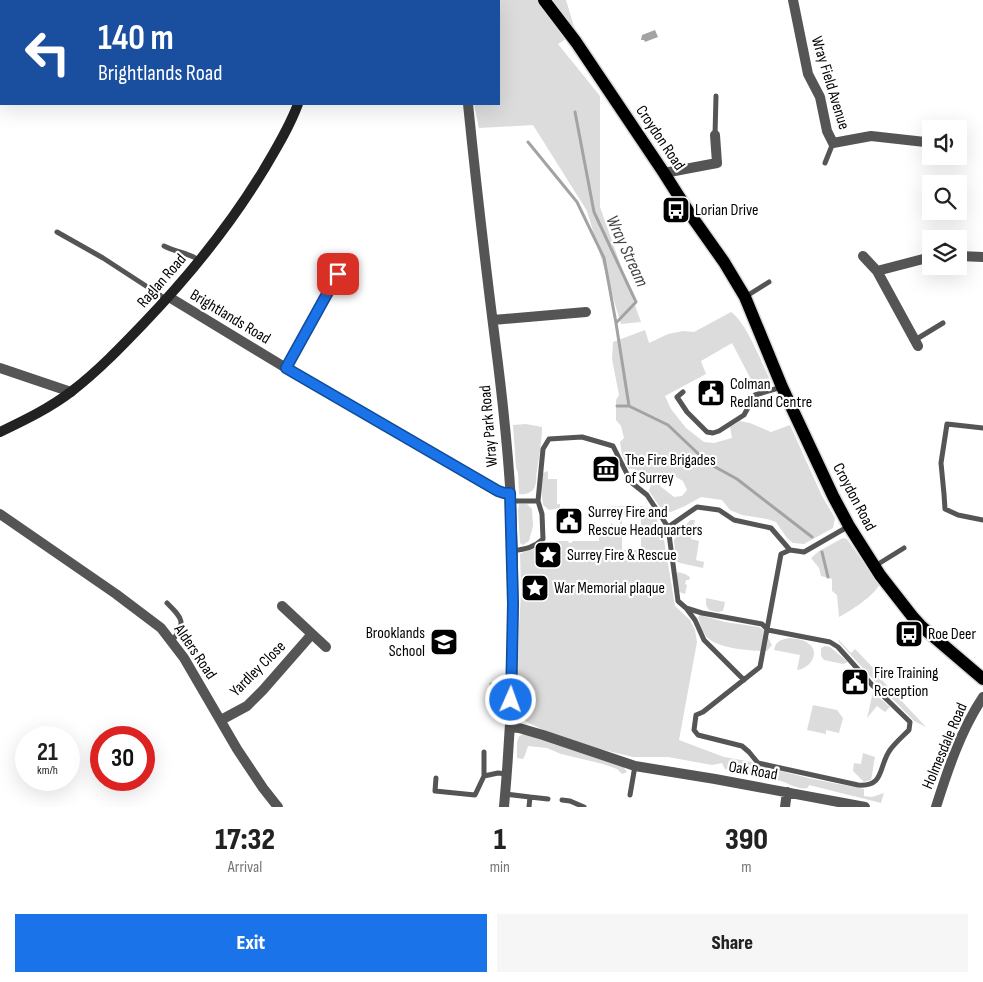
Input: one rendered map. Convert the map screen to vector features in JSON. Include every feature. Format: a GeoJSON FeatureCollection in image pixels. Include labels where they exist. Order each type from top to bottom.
{"type":"FeatureCollection","features":[{"type":"Feature","properties":{"kind":"main road","name":"Croydon Road"},"geometry":{"type":"LineString","coordinates":[[544,0],[576,42],[724,262],[745,297],[782,387],[833,496],[874,566],[921,626],[983,679]]}},
{"type":"Feature","properties":{"kind":"street","name":"Wray Field Avenue"},"geometry":{"type":"LineString","coordinates":[[793,0],[808,74],[820,98],[827,131],[833,143],[871,136],[922,142]]}},
{"type":"Feature","properties":{"kind":"street","name":"Raglan Road"},"geometry":{"type":"LineString","coordinates":[[0,432],[31,418],[71,392],[124,344],[168,298],[212,246],[255,185],[288,128],[298,105]]}},
{"type":"Feature","properties":{"kind":"street","name":"Wray Park Road"},"geometry":{"type":"LineString","coordinates":[[468,105],[503,405],[511,497],[512,686],[504,807]]}},
{"type":"Feature","properties":{"kind":"street"},"geometry":{"type":"LineString","coordinates":[[664,173],[717,163],[715,136]]}},
{"type":"Feature","properties":{"kind":"street"},"geometry":{"type":"LineString","coordinates":[[863,256],[876,272],[916,343]]}},
{"type":"Feature","properties":{"kind":"street"},"geometry":{"type":"LineString","coordinates":[[967,256],[983,257]]}},
{"type":"Feature","properties":{"kind":"street"},"geometry":{"type":"LineString","coordinates":[[876,272],[922,259]]}},
{"type":"Feature","properties":{"kind":"street"},"geometry":{"type":"LineString","coordinates":[[286,368],[338,274]]}},
{"type":"Feature","properties":{"kind":"street","name":"Brightlands Road"},"geometry":{"type":"LineString","coordinates":[[168,298],[511,497]]}},
{"type":"Feature","properties":{"kind":"street"},"geometry":{"type":"LineString","coordinates":[[493,320],[586,312]]}},
{"type":"Feature","properties":{"kind":"street"},"geometry":{"type":"LineString","coordinates":[[0,368],[71,392]]}},
{"type":"Feature","properties":{"kind":"street","name":"Alders Road"},"geometry":{"type":"LineString","coordinates":[[0,514],[116,594],[161,628],[184,658],[237,749],[278,807]]}},
{"type":"Feature","properties":{"kind":"street"},"geometry":{"type":"LineString","coordinates":[[282,606],[326,647]]}},
{"type":"Feature","properties":{"kind":"street","name":"Yardley Close"},"geometry":{"type":"LineString","coordinates":[[221,720],[247,706],[312,634]]}},
{"type":"Feature","properties":{"kind":"street","name":"Holmesdale Road"},"geometry":{"type":"LineString","coordinates":[[936,807],[957,747],[975,709],[983,697]]}},
{"type":"Feature","properties":{"kind":"street","name":"Oak Road"},"geometry":{"type":"LineString","coordinates":[[510,727],[519,728],[635,766],[865,807]]}},
{"type":"Feature","properties":{"kind":"street"},"geometry":{"type":"LineString","coordinates":[[785,807],[787,792]]}},
{"type":"Feature","properties":{"kind":"lane"},"geometry":{"type":"LineString","coordinates":[[715,136],[716,96]]}},
{"type":"Feature","properties":{"kind":"lane"},"geometry":{"type":"LineString","coordinates":[[825,163],[833,143]]}},
{"type":"Feature","properties":{"kind":"lane"},"geometry":{"type":"LineString","coordinates":[[57,232],[168,298]]}},
{"type":"Feature","properties":{"kind":"lane"},"geometry":{"type":"LineString","coordinates":[[164,246],[192,256],[199,261]]}},
{"type":"Feature","properties":{"kind":"lane"},"geometry":{"type":"LineString","coordinates":[[745,297],[770,282]]}},
{"type":"Feature","properties":{"kind":"lane"},"geometry":{"type":"LineString","coordinates":[[916,343],[943,323]]}},
{"type":"Feature","properties":{"kind":"lane"},"geometry":{"type":"LineString","coordinates":[[684,392],[677,396],[687,412],[706,432],[713,433],[744,415],[755,395],[782,387]]}},
{"type":"Feature","properties":{"kind":"lane"},"geometry":{"type":"LineString","coordinates":[[983,428],[947,424],[941,463],[945,509],[958,515],[983,520]]}},
{"type":"Feature","properties":{"kind":"lane"},"geometry":{"type":"LineString","coordinates":[[512,551],[536,546],[543,539],[542,514],[538,501],[543,449],[549,439],[582,437],[613,446],[632,483],[647,495],[668,527],[678,601],[695,620],[704,640],[744,680]]}},
{"type":"Feature","properties":{"kind":"lane"},"geometry":{"type":"LineString","coordinates":[[511,497],[538,501]]}},
{"type":"Feature","properties":{"kind":"lane"},"geometry":{"type":"LineString","coordinates":[[668,527],[697,507],[719,510],[734,520],[771,528],[790,550]]}},
{"type":"Feature","properties":{"kind":"lane"},"geometry":{"type":"LineString","coordinates":[[686,608],[702,613],[762,624],[768,630],[830,642],[838,647],[873,686],[910,722],[910,730],[890,749],[874,783],[867,786],[858,785],[758,763],[742,746],[698,735],[694,730],[696,715],[703,712],[760,667],[768,630],[781,554],[790,550],[804,552],[849,526]]}},
{"type":"Feature","properties":{"kind":"lane"},"geometry":{"type":"LineString","coordinates":[[874,566],[904,548]]}},
{"type":"Feature","properties":{"kind":"lane"},"geometry":{"type":"LineString","coordinates":[[166,603],[181,619],[180,629],[171,641]]}},
{"type":"Feature","properties":{"kind":"lane"},"geometry":{"type":"LineString","coordinates":[[492,685],[512,686]]}},
{"type":"Feature","properties":{"kind":"lane"},"geometry":{"type":"LineString","coordinates":[[436,778],[435,791],[475,795],[484,776],[484,752]]}},
{"type":"Feature","properties":{"kind":"lane"},"geometry":{"type":"LineString","coordinates":[[630,795],[635,766]]}},
{"type":"Feature","properties":{"kind":"lane"},"geometry":{"type":"LineString","coordinates":[[484,776],[498,773],[507,774]]}},
{"type":"Feature","properties":{"kind":"lane"},"geometry":{"type":"LineString","coordinates":[[506,794],[548,799]]}},
{"type":"Feature","properties":{"kind":"lane"},"geometry":{"type":"LineString","coordinates":[[529,807],[530,797]]}},
{"type":"Feature","properties":{"kind":"lane"},"geometry":{"type":"LineString","coordinates":[[562,800],[584,807]]}},
{"type":"Feature","properties":{"kind":"shaded area"},"geometry":{"type":"Polygon","coordinates":[[[500,0],[566,0],[576,33],[558,44],[600,96],[600,207],[641,322],[621,324],[587,211],[533,125],[479,128],[474,105],[500,105],[500,0]]]}},
{"type":"Feature","properties":{"kind":"shaded area"},"geometry":{"type":"Polygon","coordinates":[[[655,30],[658,37],[645,42],[641,40],[642,35],[655,30]]]}},
{"type":"Feature","properties":{"kind":"shaded area"},"geometry":{"type":"Polygon","coordinates":[[[731,312],[749,335],[772,384],[756,389],[732,343],[701,361],[706,374],[665,396],[671,409],[686,428],[704,442],[714,443],[732,438],[730,427],[740,421],[771,432],[790,425],[822,496],[835,518],[833,528],[804,544],[793,543],[787,538],[776,522],[742,515],[730,510],[722,500],[701,497],[671,512],[662,510],[649,491],[651,484],[634,469],[629,469],[622,455],[620,442],[624,438],[621,426],[616,420],[616,400],[619,395],[612,359],[613,342],[645,330],[649,343],[668,334],[683,331],[694,332],[731,312]],[[671,474],[661,478],[660,486],[674,497],[682,496],[687,490],[683,481],[671,474]]]}},
{"type":"Feature","properties":{"kind":"shaded area"},"geometry":{"type":"Polygon","coordinates":[[[526,424],[542,427],[541,444],[536,484],[531,492],[519,494],[513,425],[526,424]]]}},
{"type":"Feature","properties":{"kind":"shaded area"},"geometry":{"type":"Polygon","coordinates":[[[548,471],[548,479],[557,479],[557,504],[560,504],[560,508],[549,510],[543,505],[541,487],[543,473],[548,471]]]}},
{"type":"Feature","properties":{"kind":"shaded area"},"geometry":{"type":"Polygon","coordinates":[[[519,504],[527,504],[532,509],[533,526],[529,541],[523,545],[520,543],[519,504]]]}},
{"type":"Feature","properties":{"kind":"shaded area"},"geometry":{"type":"Polygon","coordinates":[[[625,506],[625,512],[640,512],[640,506],[649,509],[655,515],[663,534],[675,606],[690,620],[695,630],[697,642],[679,740],[724,757],[747,761],[808,778],[864,789],[864,796],[872,797],[884,793],[881,803],[809,785],[808,788],[797,787],[781,781],[725,769],[722,763],[712,765],[668,757],[633,757],[591,747],[553,735],[527,722],[517,714],[515,700],[521,593],[525,591],[533,594],[535,598],[541,598],[548,581],[538,577],[533,580],[530,579],[526,589],[521,585],[520,554],[525,551],[542,549],[541,561],[547,563],[548,541],[568,541],[571,543],[573,541],[599,541],[599,534],[611,534],[611,523],[622,532],[622,550],[641,550],[641,515],[622,515],[622,525],[604,507],[625,506]]]}},
{"type":"Feature","properties":{"kind":"shaded area"},"geometry":{"type":"Polygon","coordinates":[[[690,520],[695,520],[691,539],[699,541],[696,560],[704,562],[703,568],[676,561],[674,540],[690,520]]]}},
{"type":"Feature","properties":{"kind":"shaded area"},"geometry":{"type":"Polygon","coordinates":[[[843,538],[847,539],[879,585],[867,598],[839,617],[837,595],[832,591],[832,579],[821,576],[819,568],[811,558],[819,551],[843,538]]]}},
{"type":"Feature","properties":{"kind":"shaded area"},"geometry":{"type":"Polygon","coordinates":[[[678,572],[690,577],[689,580],[686,580],[685,594],[679,592],[676,575],[678,572]]]}},
{"type":"Feature","properties":{"kind":"shaded area"},"geometry":{"type":"Polygon","coordinates":[[[706,598],[725,602],[723,611],[709,610],[706,605],[706,598]]]}},
{"type":"Feature","properties":{"kind":"shaded area"},"geometry":{"type":"Polygon","coordinates":[[[700,615],[725,622],[759,627],[764,630],[772,645],[767,651],[760,651],[744,650],[718,644],[706,636],[698,617],[700,615]]]}},
{"type":"Feature","properties":{"kind":"shaded area"},"geometry":{"type":"Polygon","coordinates":[[[789,638],[805,641],[812,648],[814,656],[806,667],[797,670],[800,655],[774,650],[779,641],[789,638]]]}},
{"type":"Feature","properties":{"kind":"shaded area"},"geometry":{"type":"Polygon","coordinates":[[[838,639],[851,653],[855,649],[926,727],[914,721],[870,676],[838,639]]]}},
{"type":"Feature","properties":{"kind":"shaded area"},"geometry":{"type":"Polygon","coordinates":[[[825,646],[830,647],[848,662],[843,664],[824,660],[821,656],[821,648],[825,646]]]}},
{"type":"Feature","properties":{"kind":"shaded area"},"geometry":{"type":"Polygon","coordinates":[[[873,692],[890,707],[885,712],[877,706],[867,718],[873,692]]]}},
{"type":"Feature","properties":{"kind":"shaded area"},"geometry":{"type":"Polygon","coordinates":[[[813,705],[837,710],[843,718],[839,733],[826,730],[826,734],[807,730],[813,705]]]}},
{"type":"Feature","properties":{"kind":"shaded area"},"geometry":{"type":"Polygon","coordinates":[[[524,734],[542,738],[622,765],[627,772],[622,774],[617,769],[603,764],[561,754],[547,748],[528,746],[523,759],[517,758],[517,742],[519,736],[524,734]]]}},
{"type":"Feature","properties":{"kind":"shaded area"},"geometry":{"type":"Polygon","coordinates":[[[863,753],[875,757],[871,780],[864,782],[853,771],[854,763],[861,764],[863,753]]]}},
{"type":"Feature","properties":{"kind":"waterway","name":"Wray Stream"},"geometry":{"type":"LineString","coordinates":[[575,112],[594,212],[636,302],[616,323]]}},
{"type":"Feature","properties":{"kind":"waterway"},"geometry":{"type":"LineString","coordinates":[[528,142],[577,202],[604,258],[629,406]]}},
{"type":"Feature","properties":{"kind":"waterway","name":"Wray Stream"},"geometry":{"type":"LineString","coordinates":[[617,406],[629,406],[668,425],[708,463],[737,479],[812,537]]}},
{"type":"Feature","properties":{"kind":"waterway","name":"Wray Stream"},"geometry":{"type":"LineString","coordinates":[[822,552],[828,577]]}},
{"type":"Feature","properties":{"kind":"place","name":"Lorian Drive"},"geometry":{"type":"Point","coordinates":[676,210]}},
{"type":"Feature","properties":{"kind":"place","name":"Colman Redland Centre"},"geometry":{"type":"Point","coordinates":[711,393]}},
{"type":"Feature","properties":{"kind":"place","name":"The Fire Brigades of Surrey"},"geometry":{"type":"Point","coordinates":[606,469]}},
{"type":"Feature","properties":{"kind":"place","name":"Surrey Fire and Rescue Headquarters"},"geometry":{"type":"Point","coordinates":[569,521]}},
{"type":"Feature","properties":{"kind":"place","name":"Surrey Fire & Rescue"},"geometry":{"type":"Point","coordinates":[548,555]}},
{"type":"Feature","properties":{"kind":"place","name":"War Memorial plaque"},"geometry":{"type":"Point","coordinates":[535,588]}},
{"type":"Feature","properties":{"kind":"place","name":"Roe Deer"},"geometry":{"type":"Point","coordinates":[909,634]}},
{"type":"Feature","properties":{"kind":"place","name":"Brooklands School"},"geometry":{"type":"Point","coordinates":[444,642]}},
{"type":"Feature","properties":{"kind":"place","name":"Fire Training Reception"},"geometry":{"type":"Point","coordinates":[855,682]}},
{"type":"Feature","properties":{"kind":"route"},"geometry":{"type":"LineString","coordinates":[[338,274],[286,368],[498,491],[510,493],[513,604],[511,700]]}}]}
